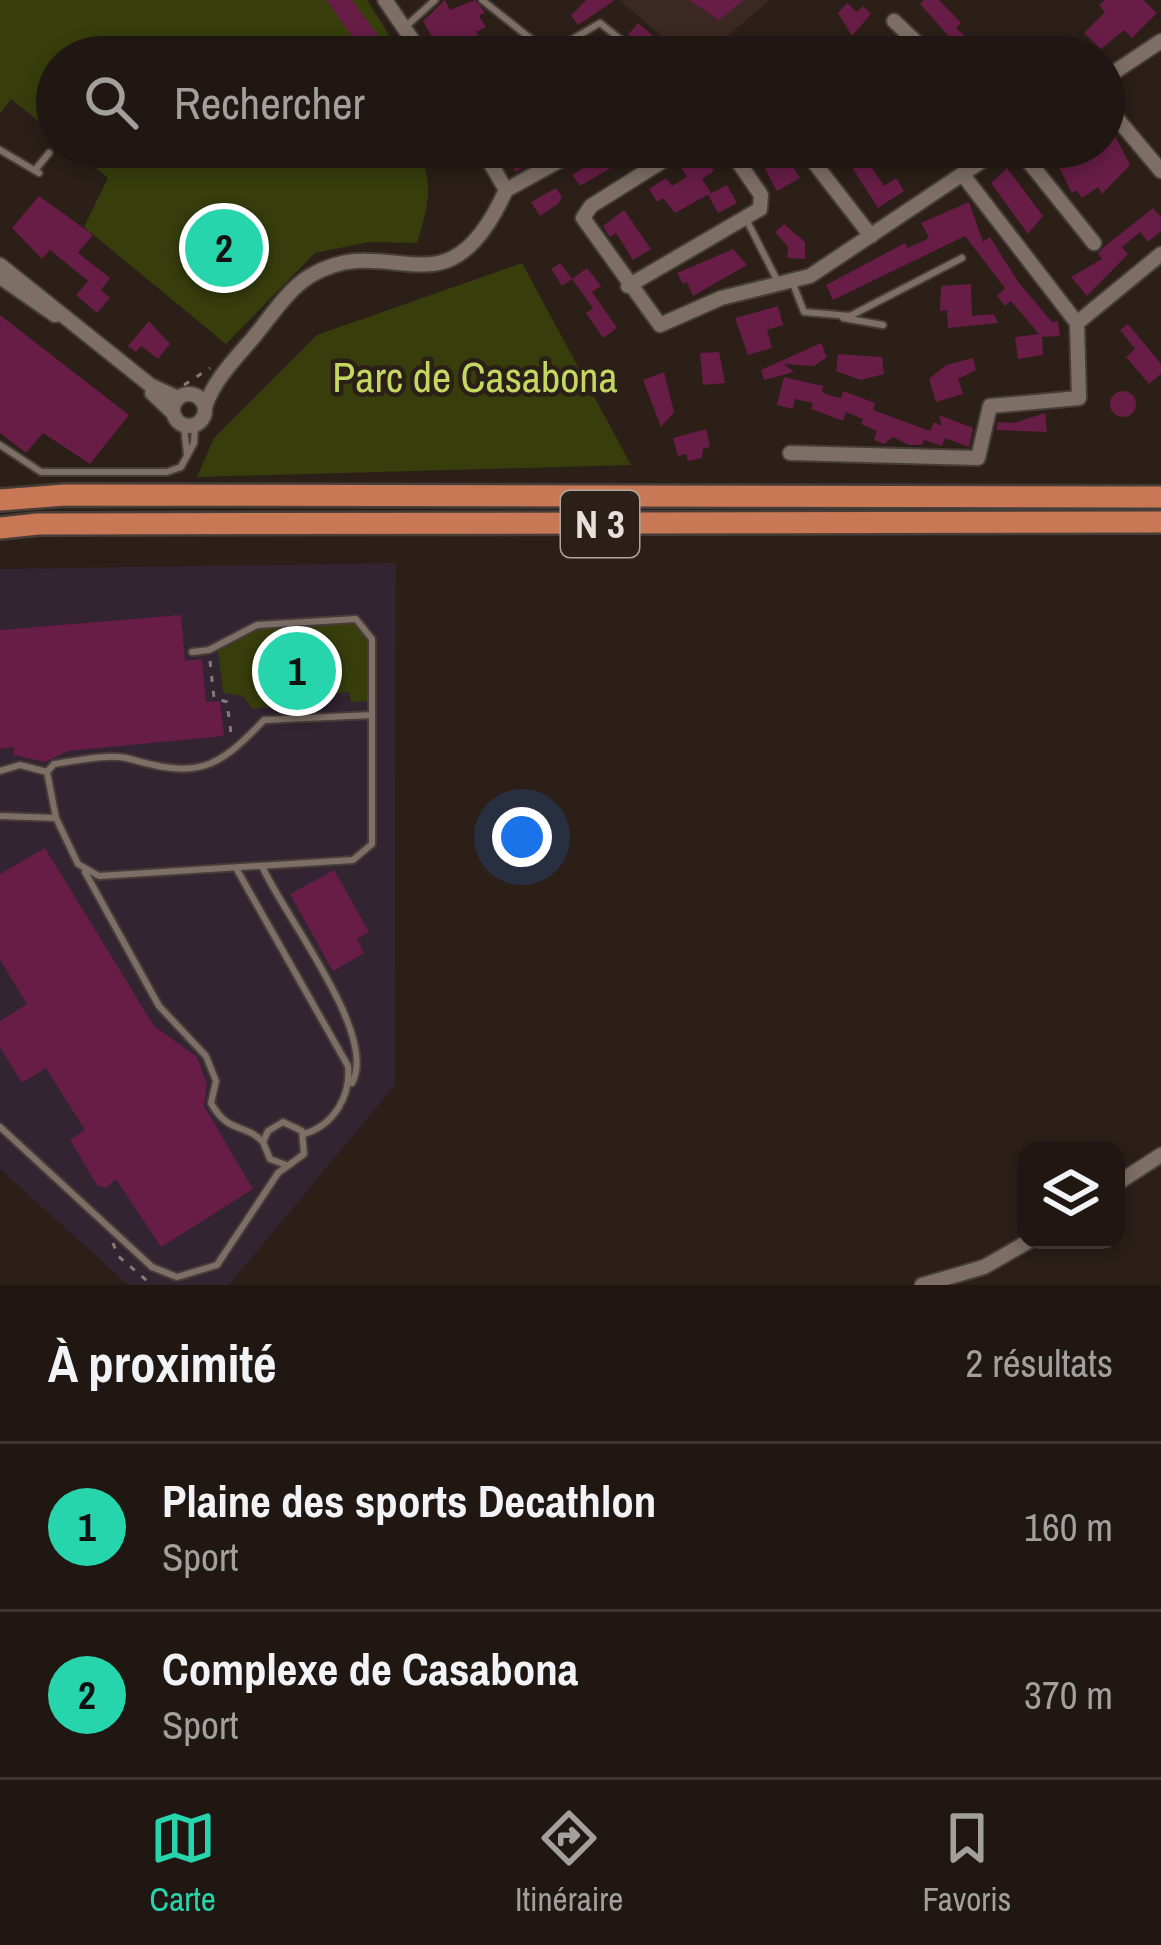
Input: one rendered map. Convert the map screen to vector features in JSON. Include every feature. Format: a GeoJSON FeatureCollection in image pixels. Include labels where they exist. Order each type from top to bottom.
{"type":"FeatureCollection","features":[{"type":"Feature","properties":{"kind":"highway","name":"N 3"},"geometry":{"type":"LineString","coordinates":[[0,487],[139,483],[271,498]]}},
{"type":"Feature","properties":{"kind":"highway","name":"N 3"},"geometry":{"type":"LineString","coordinates":[[0,500],[1161,497]]}},
{"type":"Feature","properties":{"kind":"highway","name":"N 3"},"geometry":{"type":"LineString","coordinates":[[0,528],[38,524],[1161,522]]}},
{"type":"Feature","properties":{"kind":"street"},"geometry":{"type":"LineString","coordinates":[[386,0],[410,36]]}},
{"type":"Feature","properties":{"kind":"street"},"geometry":{"type":"LineString","coordinates":[[894,21],[910,36]]}},
{"type":"Feature","properties":{"kind":"street"},"geometry":{"type":"LineString","coordinates":[[1125,65],[1161,41]]}},
{"type":"Feature","properties":{"kind":"street"},"geometry":{"type":"LineString","coordinates":[[1125,128],[1161,171]]}},
{"type":"Feature","properties":{"kind":"street"},"geometry":{"type":"LineString","coordinates":[[493,168],[506,190]]}},
{"type":"Feature","properties":{"kind":"street"},"geometry":{"type":"LineString","coordinates":[[185,408],[217,381],[310,276],[344,264],[414,268],[446,262],[478,241],[506,190],[546,168]]}},
{"type":"Feature","properties":{"kind":"street"},"geometry":{"type":"LineString","coordinates":[[653,168],[586,211],[585,225],[660,325],[721,298],[786,283],[871,236],[973,168]]}},
{"type":"Feature","properties":{"kind":"street"},"geometry":{"type":"LineString","coordinates":[[628,286],[760,209],[761,195],[742,168]]}},
{"type":"Feature","properties":{"kind":"street"},"geometry":{"type":"LineString","coordinates":[[818,168],[871,236]]}},
{"type":"Feature","properties":{"kind":"street"},"geometry":{"type":"LineString","coordinates":[[1034,168],[1094,243]]}},
{"type":"Feature","properties":{"kind":"street"},"geometry":{"type":"LineString","coordinates":[[790,453],[978,458],[990,406],[1078,398],[1077,323],[963,175]]}},
{"type":"Feature","properties":{"kind":"street"},"geometry":{"type":"LineString","coordinates":[[1077,323],[1161,254]]}},
{"type":"Feature","properties":{"kind":"street"},"geometry":{"type":"LineString","coordinates":[[0,265],[185,408]]}},
{"type":"Feature","properties":{"kind":"street"},"geometry":{"type":"LineString","coordinates":[[3,283],[185,408]]}},
{"type":"Feature","properties":{"kind":"street"},"geometry":{"type":"LineString","coordinates":[[1125,1178],[1161,1155]]}},
{"type":"Feature","properties":{"kind":"street"},"geometry":{"type":"LineString","coordinates":[[922,1285],[984,1268],[1017,1248]]}},
{"type":"Feature","properties":{"kind":"lane"},"geometry":{"type":"LineString","coordinates":[[404,27],[435,0]]}},
{"type":"Feature","properties":{"kind":"lane"},"geometry":{"type":"LineString","coordinates":[[482,0],[523,36]]}},
{"type":"Feature","properties":{"kind":"lane"},"geometry":{"type":"LineString","coordinates":[[578,36],[600,23],[616,36]]}},
{"type":"Feature","properties":{"kind":"lane"},"geometry":{"type":"LineString","coordinates":[[0,150],[37,172],[40,168]]}},
{"type":"Feature","properties":{"kind":"lane"},"geometry":{"type":"LineString","coordinates":[[746,219],[804,311],[883,325]]}},
{"type":"Feature","properties":{"kind":"lane"},"geometry":{"type":"LineString","coordinates":[[840,318],[962,258]]}},
{"type":"Feature","properties":{"kind":"lane"},"geometry":{"type":"LineString","coordinates":[[0,445],[41,472],[167,472],[181,467],[187,455],[185,408]]}},
{"type":"Feature","properties":{"kind":"lane"},"geometry":{"type":"LineString","coordinates":[[83,869],[109,877],[353,860],[368,853],[372,844],[372,639],[356,619],[257,625],[208,650],[193,652]]}},
{"type":"Feature","properties":{"kind":"lane"},"geometry":{"type":"LineString","coordinates":[[47,772],[54,764],[112,758],[182,772],[207,766],[237,747],[264,720],[373,716]]}},
{"type":"Feature","properties":{"kind":"lane"},"geometry":{"type":"LineString","coordinates":[[0,771],[20,765],[47,772]]}},
{"type":"Feature","properties":{"kind":"lane"},"geometry":{"type":"LineString","coordinates":[[47,772],[56,818],[159,1006],[206,1056],[216,1081],[211,1103],[216,1112],[225,1125],[263,1142]]}},
{"type":"Feature","properties":{"kind":"lane"},"geometry":{"type":"LineString","coordinates":[[0,816],[56,818]]}},
{"type":"Feature","properties":{"kind":"lane"},"geometry":{"type":"LineString","coordinates":[[262,866],[358,1045],[361,1060],[325,1126],[304,1134],[283,1123],[268,1131],[263,1142],[272,1164],[270,1186]]}},
{"type":"Feature","properties":{"kind":"lane"},"geometry":{"type":"LineString","coordinates":[[236,868],[348,1066],[350,1087]]}},
{"type":"Feature","properties":{"kind":"lane"},"geometry":{"type":"LineString","coordinates":[[0,1126],[164,1274],[193,1276],[217,1265],[286,1165],[304,1154],[304,1134]]}},
{"type":"Feature","properties":{"kind":"lane"},"geometry":{"type":"LineString","coordinates":[[267,1155],[286,1165]]}},
{"type":"Feature","properties":{"kind":"path"},"geometry":{"type":"LineString","coordinates":[[185,408],[167,385],[188,385],[218,359]]}},
{"type":"Feature","properties":{"kind":"path"},"geometry":{"type":"LineString","coordinates":[[208,650],[214,698],[226,702],[229,737],[237,747]]}},
{"type":"Feature","properties":{"kind":"path"},"geometry":{"type":"LineString","coordinates":[[108,1228],[118,1256],[152,1285]]}},
{"type":"Feature","properties":{"kind":"shaded area"},"geometry":{"type":"Polygon","coordinates":[[[619,0],[770,0],[727,36],[662,36],[619,0]]]}},
{"type":"Feature","properties":{"kind":"shaded area"},"geometry":{"type":"Polygon","coordinates":[[[396,563],[395,1085],[229,1285],[128,1285],[0,1169],[0,569],[396,563]]]}},
{"type":"Feature","properties":{"kind":"green space"},"geometry":{"type":"Polygon","coordinates":[[[0,0],[367,0],[390,36],[36,36],[36,119],[11,99],[0,114],[0,0]]]}},
{"type":"Feature","properties":{"kind":"green space"},"geometry":{"type":"Polygon","coordinates":[[[96,168],[425,168],[427,206],[417,243],[369,242],[315,253],[226,344],[84,227],[108,178],[96,168]]]}},
{"type":"Feature","properties":{"kind":"green space","name":"Parc de Casabona"},"geometry":{"type":"Polygon","coordinates":[[[522,263],[631,465],[197,477],[214,438],[317,335],[522,263]]]}},
{"type":"Feature","properties":{"kind":"green space"},"geometry":{"type":"Polygon","coordinates":[[[364,621],[372,634],[375,695],[368,701],[351,702],[349,692],[276,698],[270,707],[252,709],[243,696],[223,693],[218,651],[264,627],[364,621]]]}},
{"type":"Feature","properties":{"kind":"building"},"geometry":{"type":"Polygon","coordinates":[[[326,0],[352,0],[378,36],[352,36],[326,0]]]}},
{"type":"Feature","properties":{"kind":"building"},"geometry":{"type":"Polygon","coordinates":[[[445,0],[450,10],[475,0],[485,12],[479,16],[486,27],[476,32],[478,36],[431,36],[423,21],[445,0]]]}},
{"type":"Feature","properties":{"kind":"building"},"geometry":{"type":"Polygon","coordinates":[[[586,0],[615,0],[578,25],[571,15],[586,0]]]}},
{"type":"Feature","properties":{"kind":"building"},"geometry":{"type":"Polygon","coordinates":[[[689,0],[744,0],[719,20],[689,0]]]}},
{"type":"Feature","properties":{"kind":"building"},"geometry":{"type":"Polygon","coordinates":[[[939,0],[961,23],[956,28],[965,36],[948,36],[920,4],[939,0]]]}},
{"type":"Feature","properties":{"kind":"building"},"geometry":{"type":"Polygon","coordinates":[[[1105,0],[1143,0],[1157,13],[1132,38],[1124,30],[1117,36],[1087,36],[1084,33],[1105,12],[1099,5],[1105,0]]]}},
{"type":"Feature","properties":{"kind":"building"},"geometry":{"type":"Polygon","coordinates":[[[847,3],[857,12],[863,6],[871,14],[852,36],[838,13],[847,3]]]}},
{"type":"Feature","properties":{"kind":"building"},"geometry":{"type":"Polygon","coordinates":[[[638,23],[653,36],[629,36],[638,23]]]}},
{"type":"Feature","properties":{"kind":"building"},"geometry":{"type":"Polygon","coordinates":[[[1125,155],[1130,165],[1102,194],[1098,187],[1082,198],[1076,190],[1072,193],[1060,168],[1125,168],[1125,155]]]}},
{"type":"Feature","properties":{"kind":"building"},"geometry":{"type":"Polygon","coordinates":[[[583,168],[611,168],[580,186],[572,175],[583,168]]]}},
{"type":"Feature","properties":{"kind":"building"},"geometry":{"type":"Polygon","coordinates":[[[681,168],[712,168],[702,179],[711,193],[675,213],[663,198],[657,202],[649,189],[666,178],[672,186],[687,177],[681,168]]]}},
{"type":"Feature","properties":{"kind":"building"},"geometry":{"type":"Polygon","coordinates":[[[764,168],[794,168],[800,178],[777,191],[764,168]]]}},
{"type":"Feature","properties":{"kind":"building"},"geometry":{"type":"Polygon","coordinates":[[[852,168],[872,168],[884,186],[896,178],[904,191],[878,208],[852,168]]]}},
{"type":"Feature","properties":{"kind":"building"},"geometry":{"type":"Polygon","coordinates":[[[1007,168],[1043,216],[1028,234],[991,183],[1007,168]]]}},
{"type":"Feature","properties":{"kind":"building"},"geometry":{"type":"Polygon","coordinates":[[[727,185],[737,203],[718,213],[708,195],[727,185]]]}},
{"type":"Feature","properties":{"kind":"building"},"geometry":{"type":"Polygon","coordinates":[[[556,188],[562,197],[558,204],[540,216],[531,202],[556,188]]]}},
{"type":"Feature","properties":{"kind":"building"},"geometry":{"type":"Polygon","coordinates":[[[39,196],[93,235],[78,253],[110,278],[101,290],[110,298],[97,313],[76,295],[88,281],[50,250],[42,259],[12,228],[39,196]]]}},
{"type":"Feature","properties":{"kind":"building"},"geometry":{"type":"Polygon","coordinates":[[[969,202],[983,242],[990,237],[1019,283],[1052,322],[1058,321],[1060,336],[1042,337],[1043,355],[1018,359],[1015,337],[1039,334],[1011,301],[1005,306],[997,296],[1005,288],[965,236],[833,300],[826,285],[905,243],[908,248],[929,238],[921,223],[969,202]]]}},
{"type":"Feature","properties":{"kind":"building"},"geometry":{"type":"Polygon","coordinates":[[[1153,208],[1161,217],[1161,231],[1148,242],[1140,232],[1122,247],[1128,254],[1087,296],[1071,277],[1102,259],[1098,253],[1105,246],[1153,208]]]}},
{"type":"Feature","properties":{"kind":"building"},"geometry":{"type":"Polygon","coordinates":[[[624,210],[651,249],[633,260],[616,233],[610,237],[603,226],[624,210]]]}},
{"type":"Feature","properties":{"kind":"building"},"geometry":{"type":"Polygon","coordinates":[[[784,224],[805,242],[805,259],[787,258],[788,247],[775,232],[784,224]]]}},
{"type":"Feature","properties":{"kind":"building"},"geometry":{"type":"Polygon","coordinates":[[[733,249],[747,265],[693,296],[677,273],[733,249]]]}},
{"type":"Feature","properties":{"kind":"building"},"geometry":{"type":"Polygon","coordinates":[[[560,263],[572,279],[562,286],[551,269],[560,263]]]}},
{"type":"Feature","properties":{"kind":"building"},"geometry":{"type":"Polygon","coordinates":[[[587,268],[601,286],[592,292],[617,328],[603,338],[586,313],[593,308],[572,279],[587,268]]]}},
{"type":"Feature","properties":{"kind":"building"},"geometry":{"type":"Polygon","coordinates":[[[971,284],[972,316],[994,314],[998,323],[948,328],[947,310],[940,311],[941,286],[971,284]]]}},
{"type":"Feature","properties":{"kind":"building"},"geometry":{"type":"Polygon","coordinates":[[[778,306],[783,325],[767,330],[772,348],[748,355],[735,318],[778,306]]]}},
{"type":"Feature","properties":{"kind":"building"},"geometry":{"type":"Polygon","coordinates":[[[0,315],[129,415],[90,464],[43,433],[26,453],[0,433],[0,315]]]}},
{"type":"Feature","properties":{"kind":"building"},"geometry":{"type":"Polygon","coordinates":[[[149,321],[170,344],[158,359],[141,346],[136,352],[128,346],[149,321]]]}},
{"type":"Feature","properties":{"kind":"building"},"geometry":{"type":"Polygon","coordinates":[[[1128,324],[1161,364],[1161,374],[1149,384],[1126,357],[1135,349],[1120,330],[1128,324]]]}},
{"type":"Feature","properties":{"kind":"building"},"geometry":{"type":"Polygon","coordinates":[[[821,343],[827,357],[814,366],[784,364],[794,372],[764,380],[761,370],[821,343]]]}},
{"type":"Feature","properties":{"kind":"building"},"geometry":{"type":"Polygon","coordinates":[[[719,352],[725,383],[703,385],[700,353],[719,352]]]}},
{"type":"Feature","properties":{"kind":"building"},"geometry":{"type":"Polygon","coordinates":[[[838,354],[882,357],[884,374],[861,380],[836,371],[838,354]]]}},
{"type":"Feature","properties":{"kind":"building"},"geometry":{"type":"Polygon","coordinates":[[[973,358],[976,370],[958,379],[963,394],[936,402],[929,379],[946,365],[973,358]]]}},
{"type":"Feature","properties":{"kind":"building"},"geometry":{"type":"Polygon","coordinates":[[[664,372],[674,412],[661,427],[643,380],[664,372]]]}},
{"type":"Feature","properties":{"kind":"building"},"geometry":{"type":"Polygon","coordinates":[[[784,377],[823,386],[822,392],[832,396],[841,398],[843,391],[875,403],[873,410],[930,431],[934,422],[942,426],[939,415],[973,428],[969,447],[945,438],[942,446],[924,440],[922,445],[909,445],[893,437],[884,444],[874,440],[877,431],[861,424],[863,419],[846,412],[843,421],[811,409],[813,403],[795,399],[793,409],[777,405],[784,377]]]}},
{"type":"Feature","properties":{"kind":"building"},"geometry":{"type":"Polygon","coordinates":[[[1123,391],[1136,404],[1123,417],[1110,404],[1123,391]]]}},
{"type":"Feature","properties":{"kind":"building"},"geometry":{"type":"Polygon","coordinates":[[[1045,413],[1047,432],[996,430],[998,422],[1014,423],[1045,413]]]}},
{"type":"Feature","properties":{"kind":"building"},"geometry":{"type":"Polygon","coordinates":[[[706,429],[710,447],[703,449],[702,458],[688,461],[686,454],[678,456],[673,438],[706,429]]]}},
{"type":"Feature","properties":{"kind":"building"},"geometry":{"type":"Polygon","coordinates":[[[181,615],[185,661],[202,659],[206,702],[220,701],[224,736],[68,751],[45,762],[14,755],[14,747],[0,749],[0,630],[181,615]]]}},
{"type":"Feature","properties":{"kind":"building"},"geometry":{"type":"Polygon","coordinates":[[[45,848],[154,1026],[197,1057],[207,1085],[204,1106],[253,1189],[161,1247],[116,1179],[106,1188],[97,1185],[70,1140],[85,1130],[46,1068],[22,1083],[0,1047],[0,1021],[27,1004],[0,960],[0,874],[45,848]]]}},
{"type":"Feature","properties":{"kind":"building"},"geometry":{"type":"Polygon","coordinates":[[[334,870],[369,932],[357,939],[364,953],[333,971],[290,894],[334,870]]]}},
{"type":"Feature","properties":{"kind":"place","name":"Complexe de Casabona"},"geometry":{"type":"Point","coordinates":[224,248]}},
{"type":"Feature","properties":{"kind":"place","name":"Plaine des sports Decathlon"},"geometry":{"type":"Point","coordinates":[297,671]}}]}
